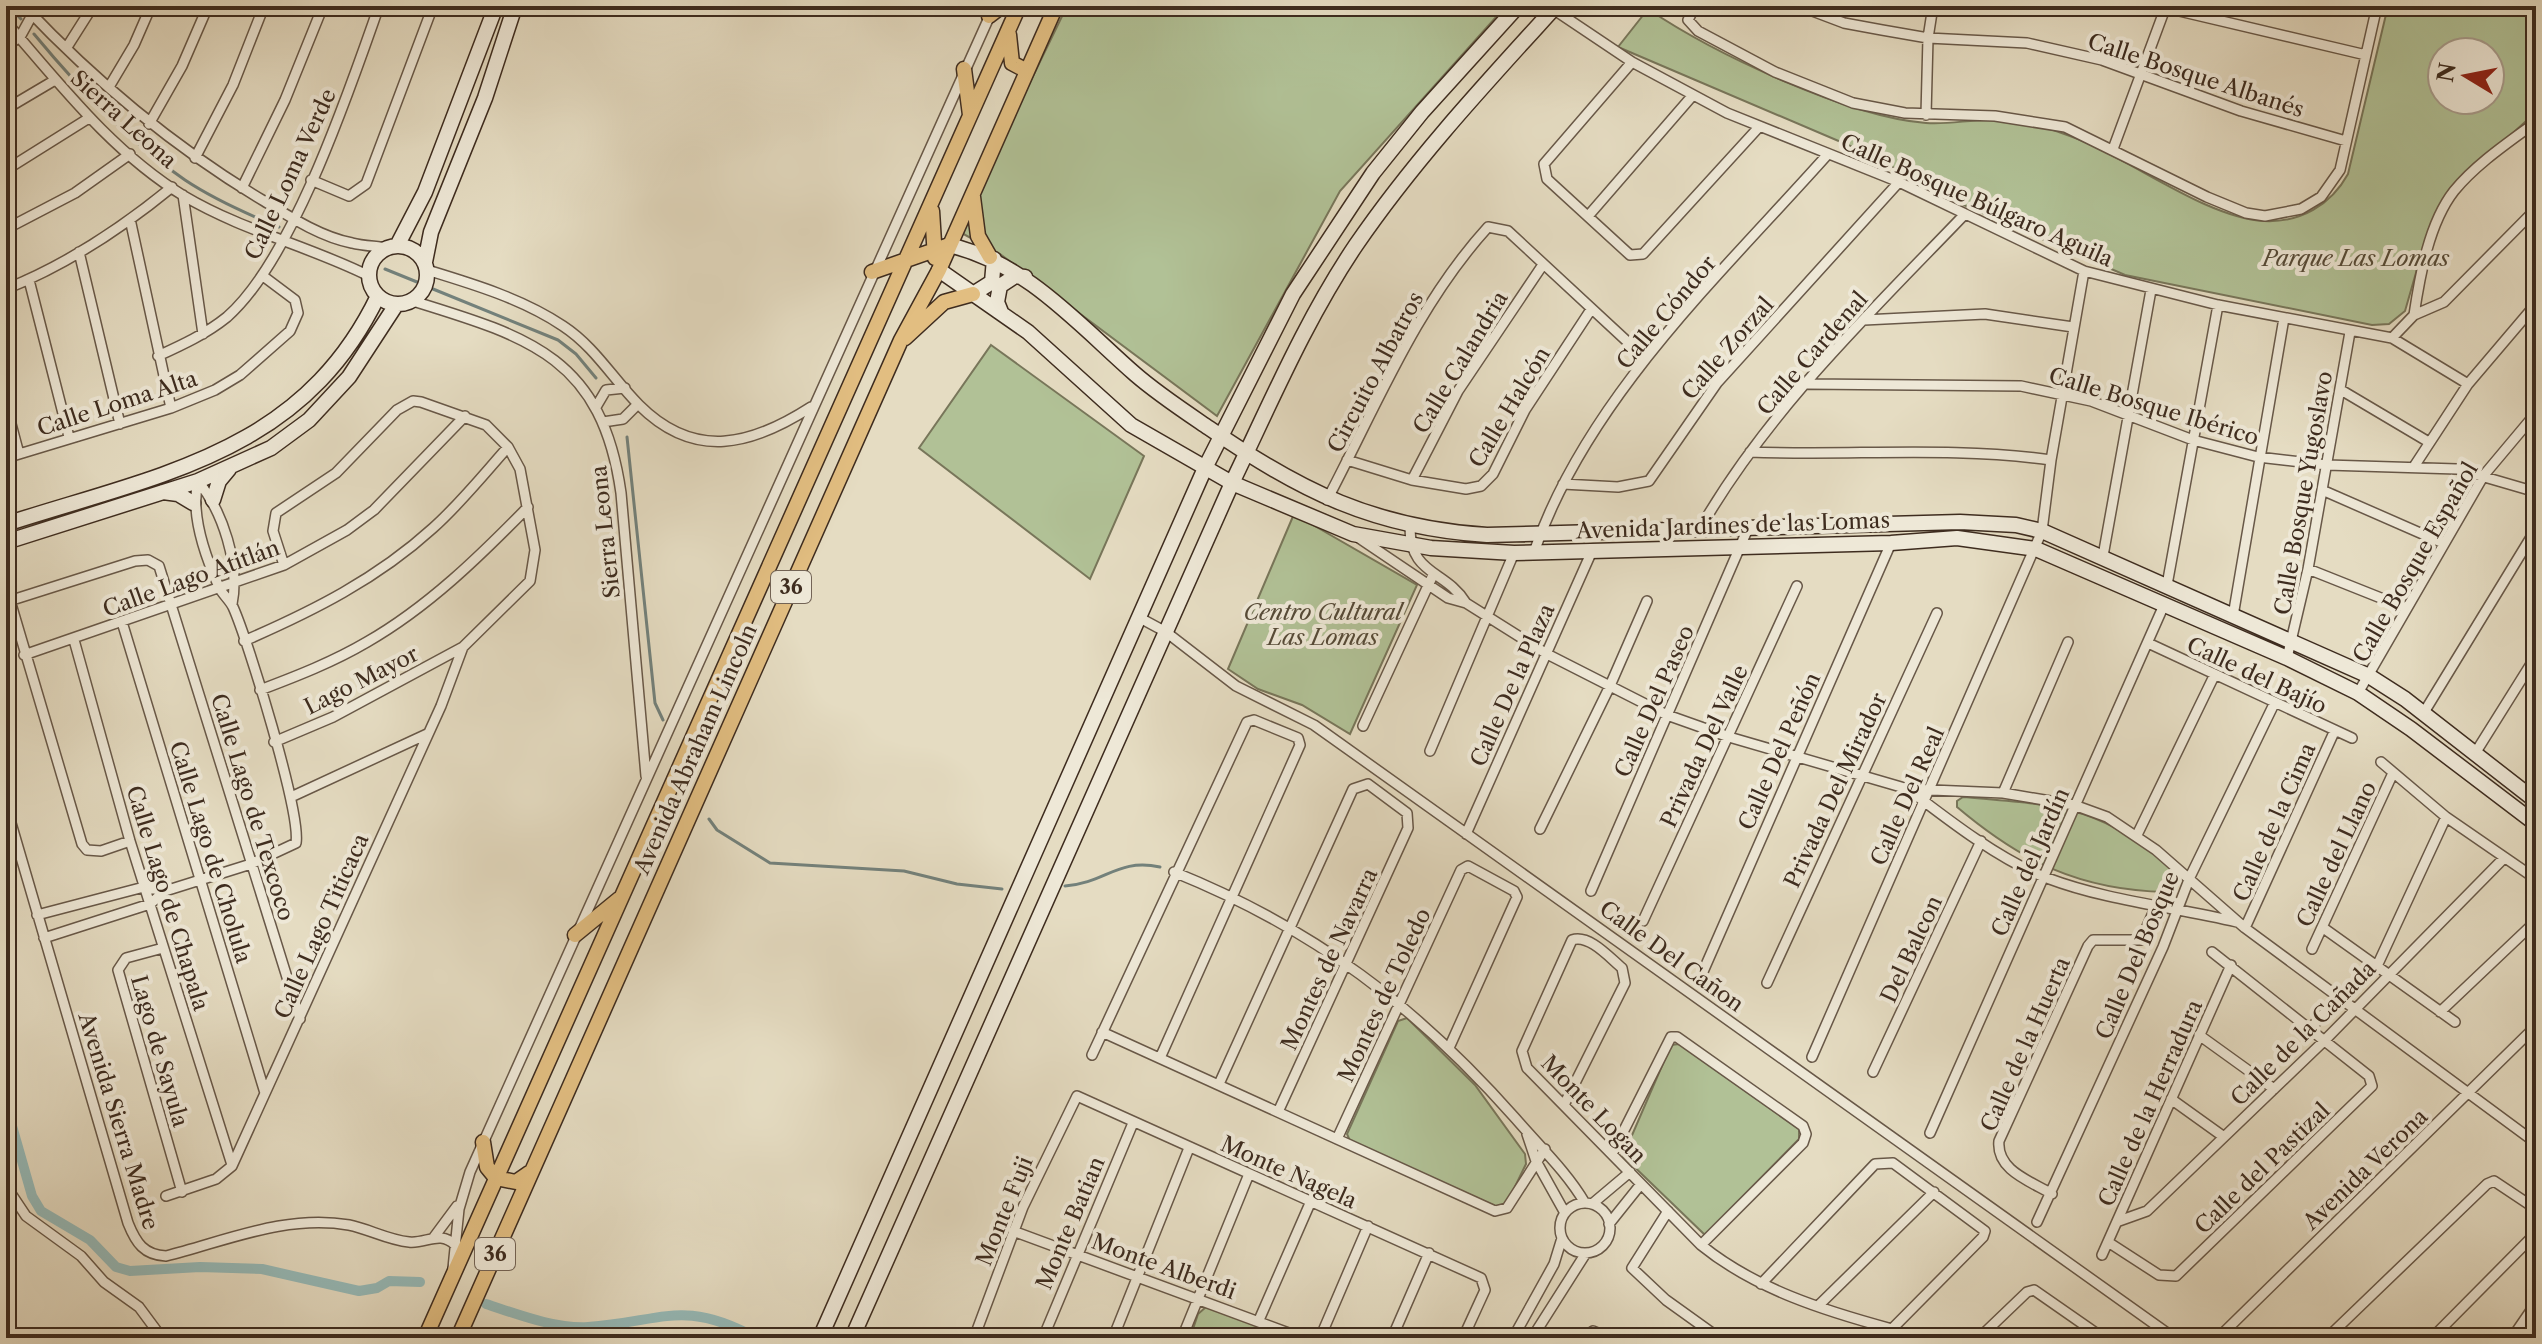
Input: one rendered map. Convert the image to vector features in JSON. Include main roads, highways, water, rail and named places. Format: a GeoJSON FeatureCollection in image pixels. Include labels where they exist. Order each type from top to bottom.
{"type":"FeatureCollection","features":[{"type":"Feature","properties":{"kind":"main road"},"geometry":{"type":"LineString","coordinates":[[992,11],[1002,6]]}},
{"type":"Feature","properties":{"kind":"main road","name":"36"},"geometry":{"type":"LineString","coordinates":[[425,1338],[1019,6]]}},
{"type":"Feature","properties":{"kind":"main road","name":"Avenida Abraham Lincoln"},"geometry":{"type":"LineString","coordinates":[[461,1334],[901,340],[939,270],[1056,6]]}},
{"type":"Feature","properties":{"kind":"main road"},"geometry":{"type":"LineString","coordinates":[[1010,27],[1010,58],[1016,67],[1027,71]]}},
{"type":"Feature","properties":{"kind":"main road"},"geometry":{"type":"LineString","coordinates":[[964,69],[970,115]]}},
{"type":"Feature","properties":{"kind":"main road"},"geometry":{"type":"LineString","coordinates":[[973,191],[978,236],[992,258]]}},
{"type":"Feature","properties":{"kind":"main road"},"geometry":{"type":"LineString","coordinates":[[932,203],[934,250],[939,270]]}},
{"type":"Feature","properties":{"kind":"main road"},"geometry":{"type":"LineString","coordinates":[[872,272],[949,245]]}},
{"type":"Feature","properties":{"kind":"main road"},"geometry":{"type":"LineString","coordinates":[[901,340],[944,302],[973,294]]}},
{"type":"Feature","properties":{"kind":"main road"},"geometry":{"type":"LineString","coordinates":[[575,935],[623,896]]}},
{"type":"Feature","properties":{"kind":"main road"},"geometry":{"type":"LineString","coordinates":[[483,1142],[487,1167],[496,1178],[516,1182],[531,1170]]}},
{"type":"Feature","properties":{"kind":"waterway"},"geometry":{"type":"LineString","coordinates":[[9,6],[21,19]]}},
{"type":"Feature","properties":{"kind":"waterway"},"geometry":{"type":"LineString","coordinates":[[34,34],[105,112],[164,165],[208,194],[279,227]]}},
{"type":"Feature","properties":{"kind":"waterway"},"geometry":{"type":"LineString","coordinates":[[385,269],[417,282]]}},
{"type":"Feature","properties":{"kind":"waterway"},"geometry":{"type":"LineString","coordinates":[[433,289],[558,340],[576,354],[596,378]]}},
{"type":"Feature","properties":{"kind":"waterway"},"geometry":{"type":"LineString","coordinates":[[627,437],[655,703],[663,720]]}},
{"type":"Feature","properties":{"kind":"waterway"},"geometry":{"type":"LineString","coordinates":[[709,819],[717,830],[770,863],[904,871],[957,884],[1002,889]]}},
{"type":"Feature","properties":{"kind":"waterway"},"geometry":{"type":"LineString","coordinates":[[1065,886],[1122,868],[1160,867]]}},
{"type":"Feature","properties":{"kind":"waterway"},"geometry":{"type":"LineString","coordinates":[[6,1105],[32,1196],[41,1211],[90,1240],[116,1267],[130,1271],[200,1267],[262,1269],[359,1291],[377,1288],[389,1281],[420,1282]]}},
{"type":"Feature","properties":{"kind":"waterway"},"geometry":{"type":"LineString","coordinates":[[486,1304],[536,1320],[575,1327],[690,1316],[731,1326],[756,1338]]}},
{"type":"Feature","properties":{"kind":"park label","name":"Parque Las Lomas"},"geometry":{"type":"Point","coordinates":[2356,258]}},
{"type":"Feature","properties":{"kind":"park label","name":"Centro Cultural Las Lomas"},"geometry":{"type":"Point","coordinates":[1323,624]}}]}
